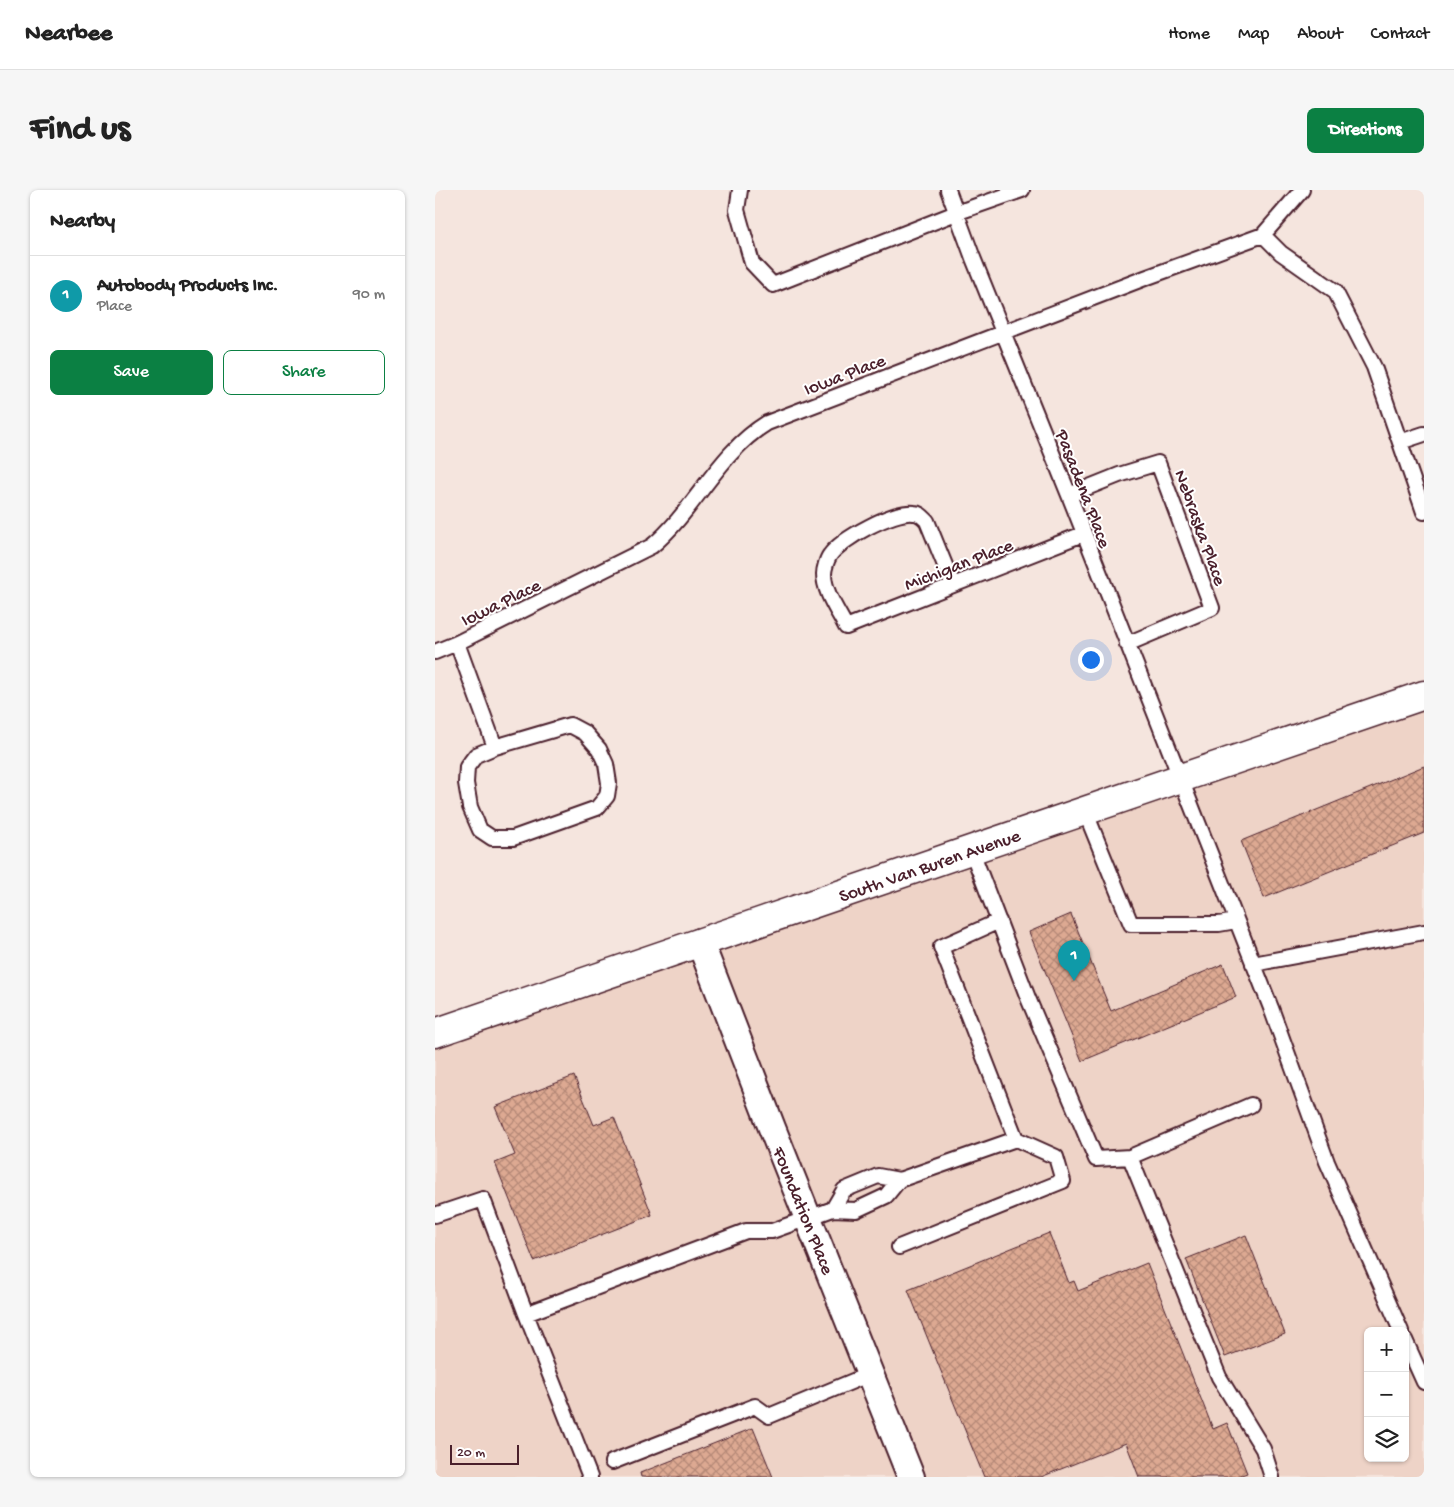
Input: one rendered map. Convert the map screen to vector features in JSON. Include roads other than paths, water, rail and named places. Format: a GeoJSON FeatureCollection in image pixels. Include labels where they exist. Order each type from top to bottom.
{"type":"FeatureCollection","features":[{"type":"Feature","properties":{"kind":"main road","name":"South Van Buren Avenue"},"geometry":{"type":"LineString","coordinates":[[435,1033],[1424,695]]}},
{"type":"Feature","properties":{"kind":"street","name":"Foundation Place"},"geometry":{"type":"LineString","coordinates":[[700,942],[911,1477]]}},
{"type":"Feature","properties":{"kind":"lane"},"geometry":{"type":"LineString","coordinates":[[740,190],[737,210],[752,263],[773,285],[956,212],[1022,190]]}},
{"type":"Feature","properties":{"kind":"lane","name":"Pasadena Place"},"geometry":{"type":"LineString","coordinates":[[948,190],[1237,921],[1327,1162],[1399,1327]]}},
{"type":"Feature","properties":{"kind":"lane","name":"Iowa Place"},"geometry":{"type":"LineString","coordinates":[[435,652],[457,643],[652,546],[667,533],[729,456],[754,431],[767,423],[1263,235],[1302,190]]}},
{"type":"Feature","properties":{"kind":"lane"},"geometry":{"type":"LineString","coordinates":[[1263,235],[1281,253],[1335,290],[1374,367],[1424,512]]}},
{"type":"Feature","properties":{"kind":"lane"},"geometry":{"type":"LineString","coordinates":[[1400,442],[1424,434]]}},
{"type":"Feature","properties":{"kind":"lane","name":"Nebraska Place"},"geometry":{"type":"LineString","coordinates":[[1069,495],[1119,475],[1159,463],[1212,608],[1127,644]]}},
{"type":"Feature","properties":{"kind":"lane","name":"Michigan Place"},"geometry":{"type":"LineString","coordinates":[[953,586],[927,521],[920,514],[914,512],[886,519],[844,540],[829,556],[824,573],[827,589],[846,627],[953,586],[1083,534]]}},
{"type":"Feature","properties":{"kind":"lane"},"geometry":{"type":"LineString","coordinates":[[457,643],[495,747]]}},
{"type":"Feature","properties":{"kind":"lane"},"geometry":{"type":"LineString","coordinates":[[570,725],[585,733],[599,749],[606,764],[609,783],[607,796],[597,808],[513,838],[492,838],[480,830],[470,807],[465,783],[467,767],[476,755],[495,747],[570,725]]}},
{"type":"Feature","properties":{"kind":"lane"},"geometry":{"type":"LineString","coordinates":[[1085,811],[1131,924],[1219,924],[1237,921]]}},
{"type":"Feature","properties":{"kind":"lane"},"geometry":{"type":"LineString","coordinates":[[971,849],[1028,998],[1096,1159],[1130,1158],[1251,1105]]}},
{"type":"Feature","properties":{"kind":"lane"},"geometry":{"type":"LineString","coordinates":[[999,921],[941,947],[1016,1139]]}},
{"type":"Feature","properties":{"kind":"lane"},"geometry":{"type":"LineString","coordinates":[[1253,964],[1424,932]]}},
{"type":"Feature","properties":{"kind":"lane"},"geometry":{"type":"LineString","coordinates":[[833,1208],[844,1190],[879,1176],[899,1180],[1016,1139],[1056,1157],[1063,1182],[899,1247]]}},
{"type":"Feature","properties":{"kind":"lane"},"geometry":{"type":"LineString","coordinates":[[1130,1158],[1219,1377],[1263,1449],[1272,1477]]}},
{"type":"Feature","properties":{"kind":"lane"},"geometry":{"type":"LineString","coordinates":[[526,1314],[746,1231],[772,1231],[833,1208],[856,1210],[887,1196],[899,1180]]}},
{"type":"Feature","properties":{"kind":"lane"},"geometry":{"type":"LineString","coordinates":[[435,1215],[483,1199],[526,1314],[591,1477]]}},
{"type":"Feature","properties":{"kind":"lane"},"geometry":{"type":"LineString","coordinates":[[1409,1349],[1424,1382]]}},
{"type":"Feature","properties":{"kind":"lane"},"geometry":{"type":"LineString","coordinates":[[612,1462],[755,1406],[769,1416],[870,1374]]}},
{"type":"Feature","properties":{"kind":"place","name":"Autobody Products Inc."},"geometry":{"type":"Point","coordinates":[1074,981]}}]}
